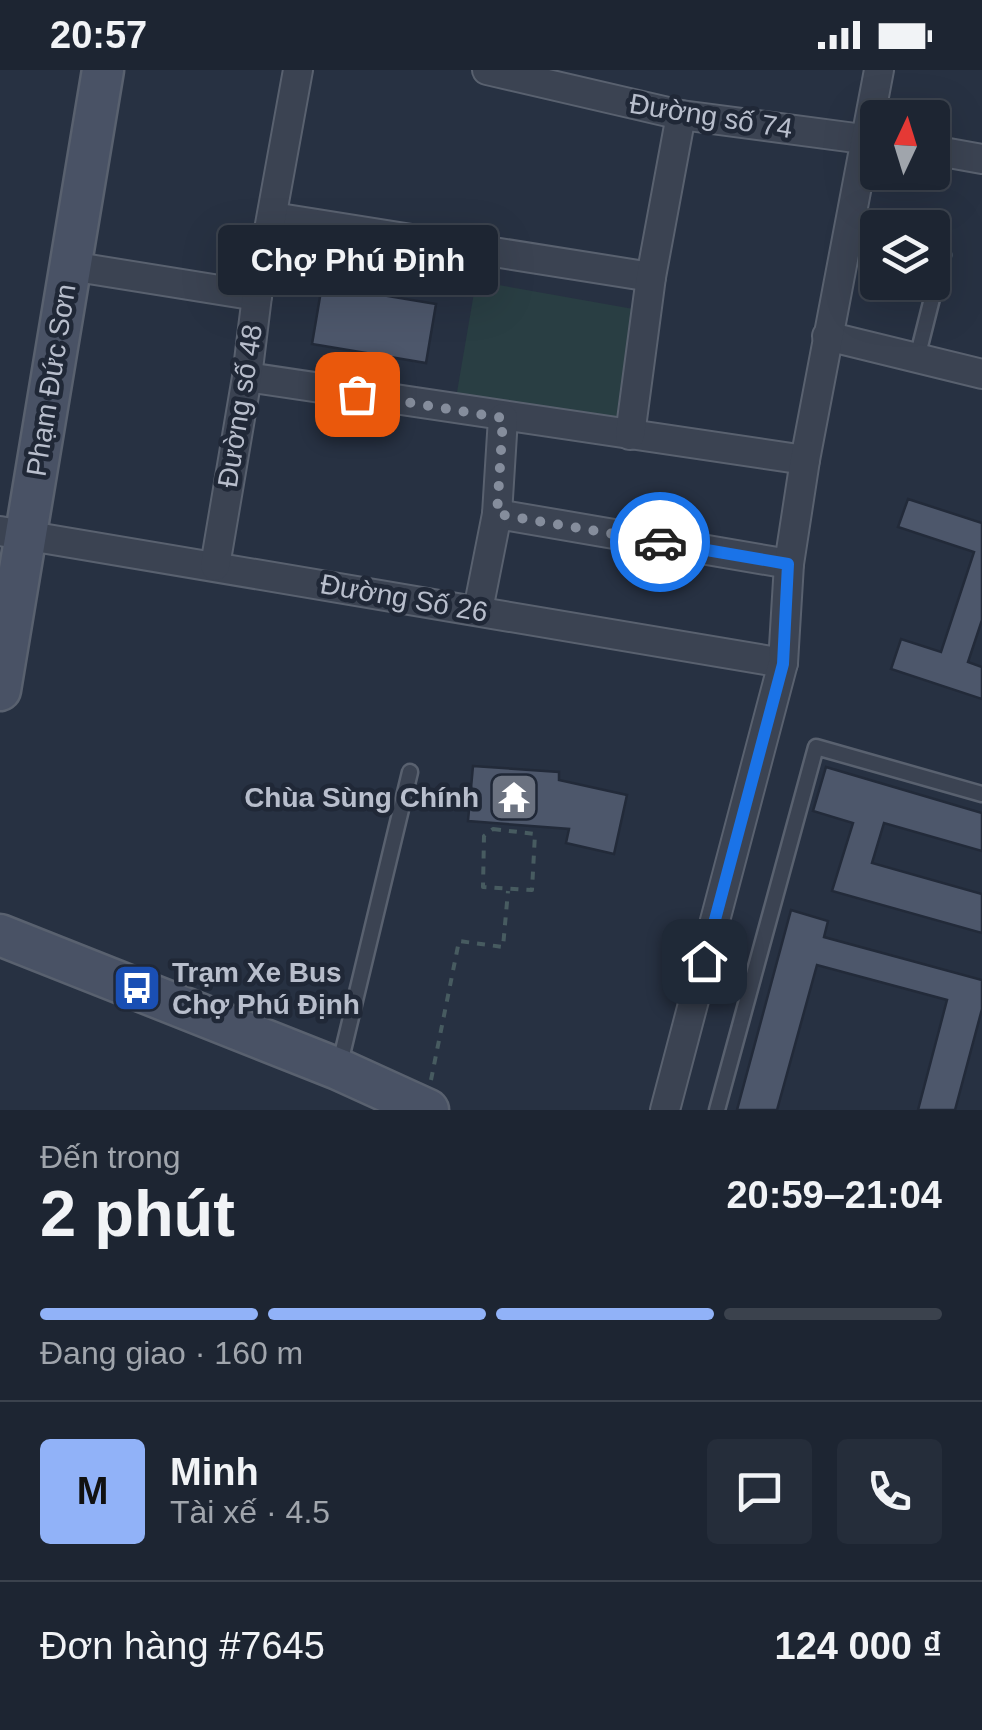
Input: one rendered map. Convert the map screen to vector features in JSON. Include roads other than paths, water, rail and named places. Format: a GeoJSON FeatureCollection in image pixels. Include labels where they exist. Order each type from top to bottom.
{"type":"FeatureCollection","features":[{"type":"Feature","properties":{"kind":"street","name":"Phạm Đức Sơn"},"geometry":{"type":"LineString","coordinates":[[0,690],[13,534],[70,266],[103,70]]}},
{"type":"Feature","properties":{"kind":"street","name":"Đường số 48"},"geometry":{"type":"LineString","coordinates":[[214,566],[298,70]]}},
{"type":"Feature","properties":{"kind":"street","name":"Đường số 74"},"geometry":{"type":"LineString","coordinates":[[487,70],[681,115],[860,139]]}},
{"type":"Feature","properties":{"kind":"street"},"geometry":{"type":"LineString","coordinates":[[875,100],[879,70]]}},
{"type":"Feature","properties":{"kind":"street"},"geometry":{"type":"LineString","coordinates":[[630,435],[651,277],[681,115]]}},
{"type":"Feature","properties":{"kind":"street"},"geometry":{"type":"LineString","coordinates":[[950,153],[982,158]]}},
{"type":"Feature","properties":{"kind":"street"},"geometry":{"type":"LineString","coordinates":[[665,1110],[783,664],[788,564],[827,336],[860,186]]}},
{"type":"Feature","properties":{"kind":"street"},"geometry":{"type":"LineString","coordinates":[[273,217],[651,277]]}},
{"type":"Feature","properties":{"kind":"street","name":"Đường số 48"},"geometry":{"type":"LineString","coordinates":[[70,266],[257,296]]}},
{"type":"Feature","properties":{"kind":"street"},"geometry":{"type":"LineString","coordinates":[[827,336],[982,374]]}},
{"type":"Feature","properties":{"kind":"street"},"geometry":{"type":"LineString","coordinates":[[247,377],[805,460]]}},
{"type":"Feature","properties":{"kind":"street"},"geometry":{"type":"LineString","coordinates":[[478,610],[497,514],[503,418]]}},
{"type":"Feature","properties":{"kind":"street"},"geometry":{"type":"LineString","coordinates":[[497,514],[788,564]]}},
{"type":"Feature","properties":{"kind":"street","name":"Đường Số 26"},"geometry":{"type":"LineString","coordinates":[[13,534],[783,664]]}},
{"type":"Feature","properties":{"kind":"street"},"geometry":{"type":"LineString","coordinates":[[0,935],[338,1069],[426,1109]]}},
{"type":"Feature","properties":{"kind":"lane"},"geometry":{"type":"LineString","coordinates":[[917,358],[932,300]]}},
{"type":"Feature","properties":{"kind":"lane"},"geometry":{"type":"LineString","coordinates":[[717,1110],[816,747],[982,794]]}},
{"type":"Feature","properties":{"kind":"lane"},"geometry":{"type":"LineString","coordinates":[[338,1069],[410,772]]}},
{"type":"Feature","properties":{"kind":"place","name":"Chợ Phú Định"},"geometry":{"type":"Point","coordinates":[357,394]}},
{"type":"Feature","properties":{"kind":"place","name":"Chùa Sùng Chính"},"geometry":{"type":"Point","coordinates":[514,797]}},
{"type":"Feature","properties":{"kind":"place","name":"Trạm Xe Bus Chợ Phú Định"},"geometry":{"type":"Point","coordinates":[137,988]}}]}
